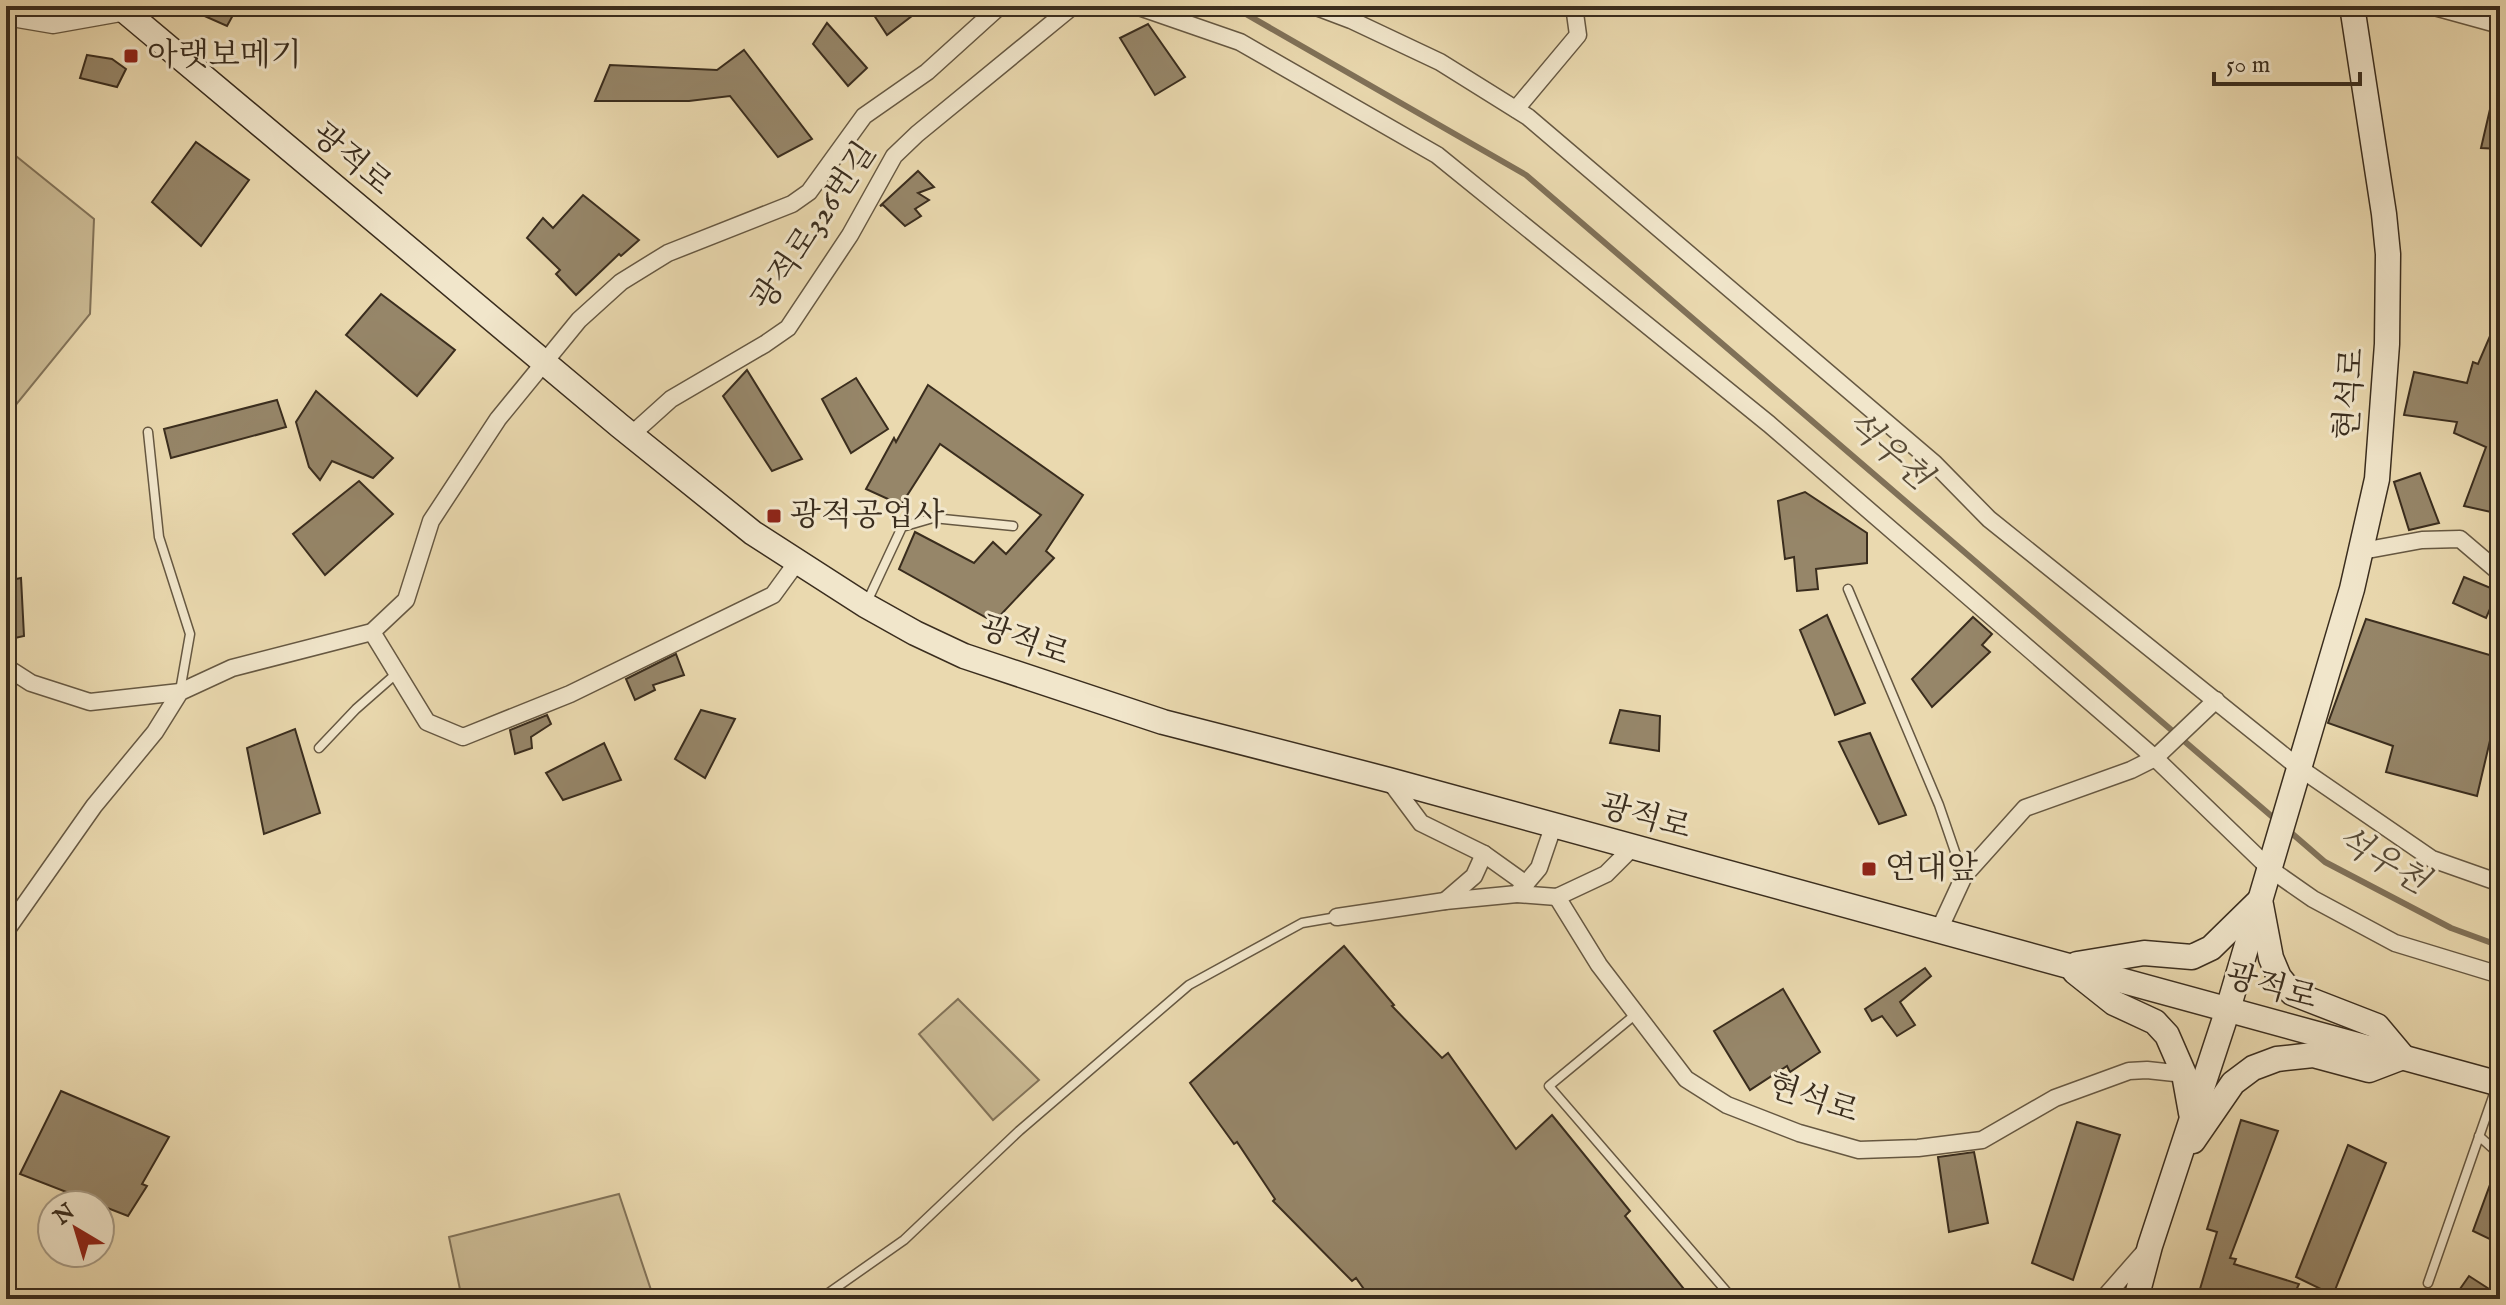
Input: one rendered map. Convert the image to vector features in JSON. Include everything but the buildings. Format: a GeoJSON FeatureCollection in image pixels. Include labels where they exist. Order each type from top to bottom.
{"type":"FeatureCollection","features":[{"type":"Feature","properties":{"kind":"main road","name":"현석로"},"geometry":{"type":"LineString","coordinates":[[2270,869],[2362,551],[2377,479],[2389,290],[2384,214],[2352,6]]}},
{"type":"Feature","properties":{"kind":"main road","name":"광적로"},"geometry":{"type":"LineString","coordinates":[[125,8],[546,365],[753,533],[865,605],[964,656],[1163,722],[1389,780],[2499,1084]]}},
{"type":"Feature","properties":{"kind":"main road"},"geometry":{"type":"LineString","coordinates":[[2136,1299],[2150,1246],[2228,1009],[2270,869]]}},
{"type":"Feature","properties":{"kind":"main road"},"geometry":{"type":"LineString","coordinates":[[2067,965],[2144,953],[2192,957],[2211,948],[2260,901]]}},
{"type":"Feature","properties":{"kind":"main road"},"geometry":{"type":"LineString","coordinates":[[2176,1166],[2233,1083],[2253,1068],[2277,1059],[2313,1055],[2369,1070],[2403,1057],[2377,1026],[2292,993],[2279,977],[2271,958],[2260,901]]}},
{"type":"Feature","properties":{"kind":"main road"},"geometry":{"type":"LineString","coordinates":[[2067,965],[2114,1003],[2155,1022],[2167,1035],[2184,1074],[2192,1117]]}},
{"type":"Feature","properties":{"kind":"street"},"geometry":{"type":"LineString","coordinates":[[6,667],[31,683],[90,702],[180,692],[232,668],[372,632],[406,600],[431,521],[471,457],[579,320],[621,282],[668,253],[792,204],[809,192],[864,116],[927,72],[1000,6]]}},
{"type":"Feature","properties":{"kind":"street","name":"광적로326번길"},"geometry":{"type":"LineString","coordinates":[[626,430],[788,328],[850,235],[894,156],[1073,6]]}},
{"type":"Feature","properties":{"kind":"street"},"geometry":{"type":"LineString","coordinates":[[1136,6],[1240,42],[1437,155],[1769,424],[2155,758],[2270,869],[2313,899],[2395,943],[2500,975]]}},
{"type":"Feature","properties":{"kind":"street"},"geometry":{"type":"LineString","coordinates":[[1314,6],[1440,62],[1528,117],[1934,463],[1989,519],[2216,700],[2297,773],[2432,859],[2500,883]]}},
{"type":"Feature","properties":{"kind":"street"},"geometry":{"type":"LineString","coordinates":[[1516,109],[1578,35],[1574,6]]}},
{"type":"Feature","properties":{"kind":"street"},"geometry":{"type":"LineString","coordinates":[[2431,6],[2500,25]]}},
{"type":"Feature","properties":{"kind":"street"},"geometry":{"type":"LineString","coordinates":[[6,17],[53,25],[125,8]]}},
{"type":"Feature","properties":{"kind":"street"},"geometry":{"type":"LineString","coordinates":[[2362,551],[2422,540],[2460,539],[2500,573]]}},
{"type":"Feature","properties":{"kind":"street"},"geometry":{"type":"LineString","coordinates":[[372,632],[427,722],[463,737],[570,694],[773,595],[797,562]]}},
{"type":"Feature","properties":{"kind":"street"},"geometry":{"type":"LineString","coordinates":[[6,931],[94,806],[155,732],[180,692]]}},
{"type":"Feature","properties":{"kind":"street"},"geometry":{"type":"LineString","coordinates":[[1939,930],[1964,876],[2025,808],[2131,770],[2155,758],[2216,700]]}},
{"type":"Feature","properties":{"kind":"street"},"geometry":{"type":"LineString","coordinates":[[1389,780],[1421,823],[1484,854],[1522,889]]}},
{"type":"Feature","properties":{"kind":"street"},"geometry":{"type":"LineString","coordinates":[[1522,889],[1539,868],[1553,827]]}},
{"type":"Feature","properties":{"kind":"street"},"geometry":{"type":"LineString","coordinates":[[1337,917],[1522,889],[1557,897],[1606,874],[1632,848]]}},
{"type":"Feature","properties":{"kind":"street"},"geometry":{"type":"LineString","coordinates":[[1445,901],[1474,876],[1484,854]]}},
{"type":"Feature","properties":{"kind":"street","name":"현석로"},"geometry":{"type":"LineString","coordinates":[[1557,897],[1599,965],[1686,1079],[1727,1105],[1799,1133],[1859,1150],[1918,1148],[1982,1140],[2055,1098],[2129,1071],[2184,1074]]}},
{"type":"Feature","properties":{"kind":"street"},"geometry":{"type":"LineString","coordinates":[[2103,1299],[2150,1246]]}},
{"type":"Feature","properties":{"kind":"lane"},"geometry":{"type":"LineString","coordinates":[[148,432],[159,537],[190,634],[180,692]]}},
{"type":"Feature","properties":{"kind":"lane"},"geometry":{"type":"LineString","coordinates":[[865,605],[902,527],[933,518],[1013,526]]}},
{"type":"Feature","properties":{"kind":"lane"},"geometry":{"type":"LineString","coordinates":[[1848,589],[1939,805],[1964,876]]}},
{"type":"Feature","properties":{"kind":"lane"},"geometry":{"type":"LineString","coordinates":[[319,748],[356,709],[398,672]]}},
{"type":"Feature","properties":{"kind":"lane"},"geometry":{"type":"LineString","coordinates":[[820,1299],[904,1240],[1019,1131],[1189,985],[1302,923],[1337,917]]}},
{"type":"Feature","properties":{"kind":"lane"},"geometry":{"type":"LineString","coordinates":[[1636,1014],[1549,1086],[1733,1299]]}},
{"type":"Feature","properties":{"kind":"lane","name":"광적로"},"geometry":{"type":"LineString","coordinates":[[2428,1283],[2499,1084]]}},
{"type":"Feature","properties":{"kind":"lane"},"geometry":{"type":"LineString","coordinates":[[2479,1136],[2500,1155]]}},
{"type":"Feature","properties":{"kind":"shaded area"},"geometry":{"type":"Polygon","coordinates":[[[6,148],[94,219],[90,314],[6,417],[6,148]]]}},
{"type":"Feature","properties":{"kind":"shaded area"},"geometry":{"type":"Polygon","coordinates":[[[958,999],[1039,1080],[993,1120],[919,1034],[958,999]]]}},
{"type":"Feature","properties":{"kind":"shaded area"},"geometry":{"type":"Polygon","coordinates":[[[619,1194],[654,1299],[462,1299],[449,1237],[619,1194]]]}},
{"type":"Feature","properties":{"kind":"waterway","name":"석우천"},"geometry":{"type":"LineString","coordinates":[[1232,6],[1526,175],[2276,820]]}},
{"type":"Feature","properties":{"kind":"waterway","name":"석우천"},"geometry":{"type":"LineString","coordinates":[[2288,830],[2325,862],[2451,928],[2500,946]]}},
{"type":"Feature","properties":{"kind":"place","name":"아랫보메기"},"geometry":{"type":"Point","coordinates":[131,56]}},
{"type":"Feature","properties":{"kind":"place","name":"광적공업사"},"geometry":{"type":"Point","coordinates":[774,516]}},
{"type":"Feature","properties":{"kind":"place","name":"연대앞"},"geometry":{"type":"Point","coordinates":[1869,869]}}]}
